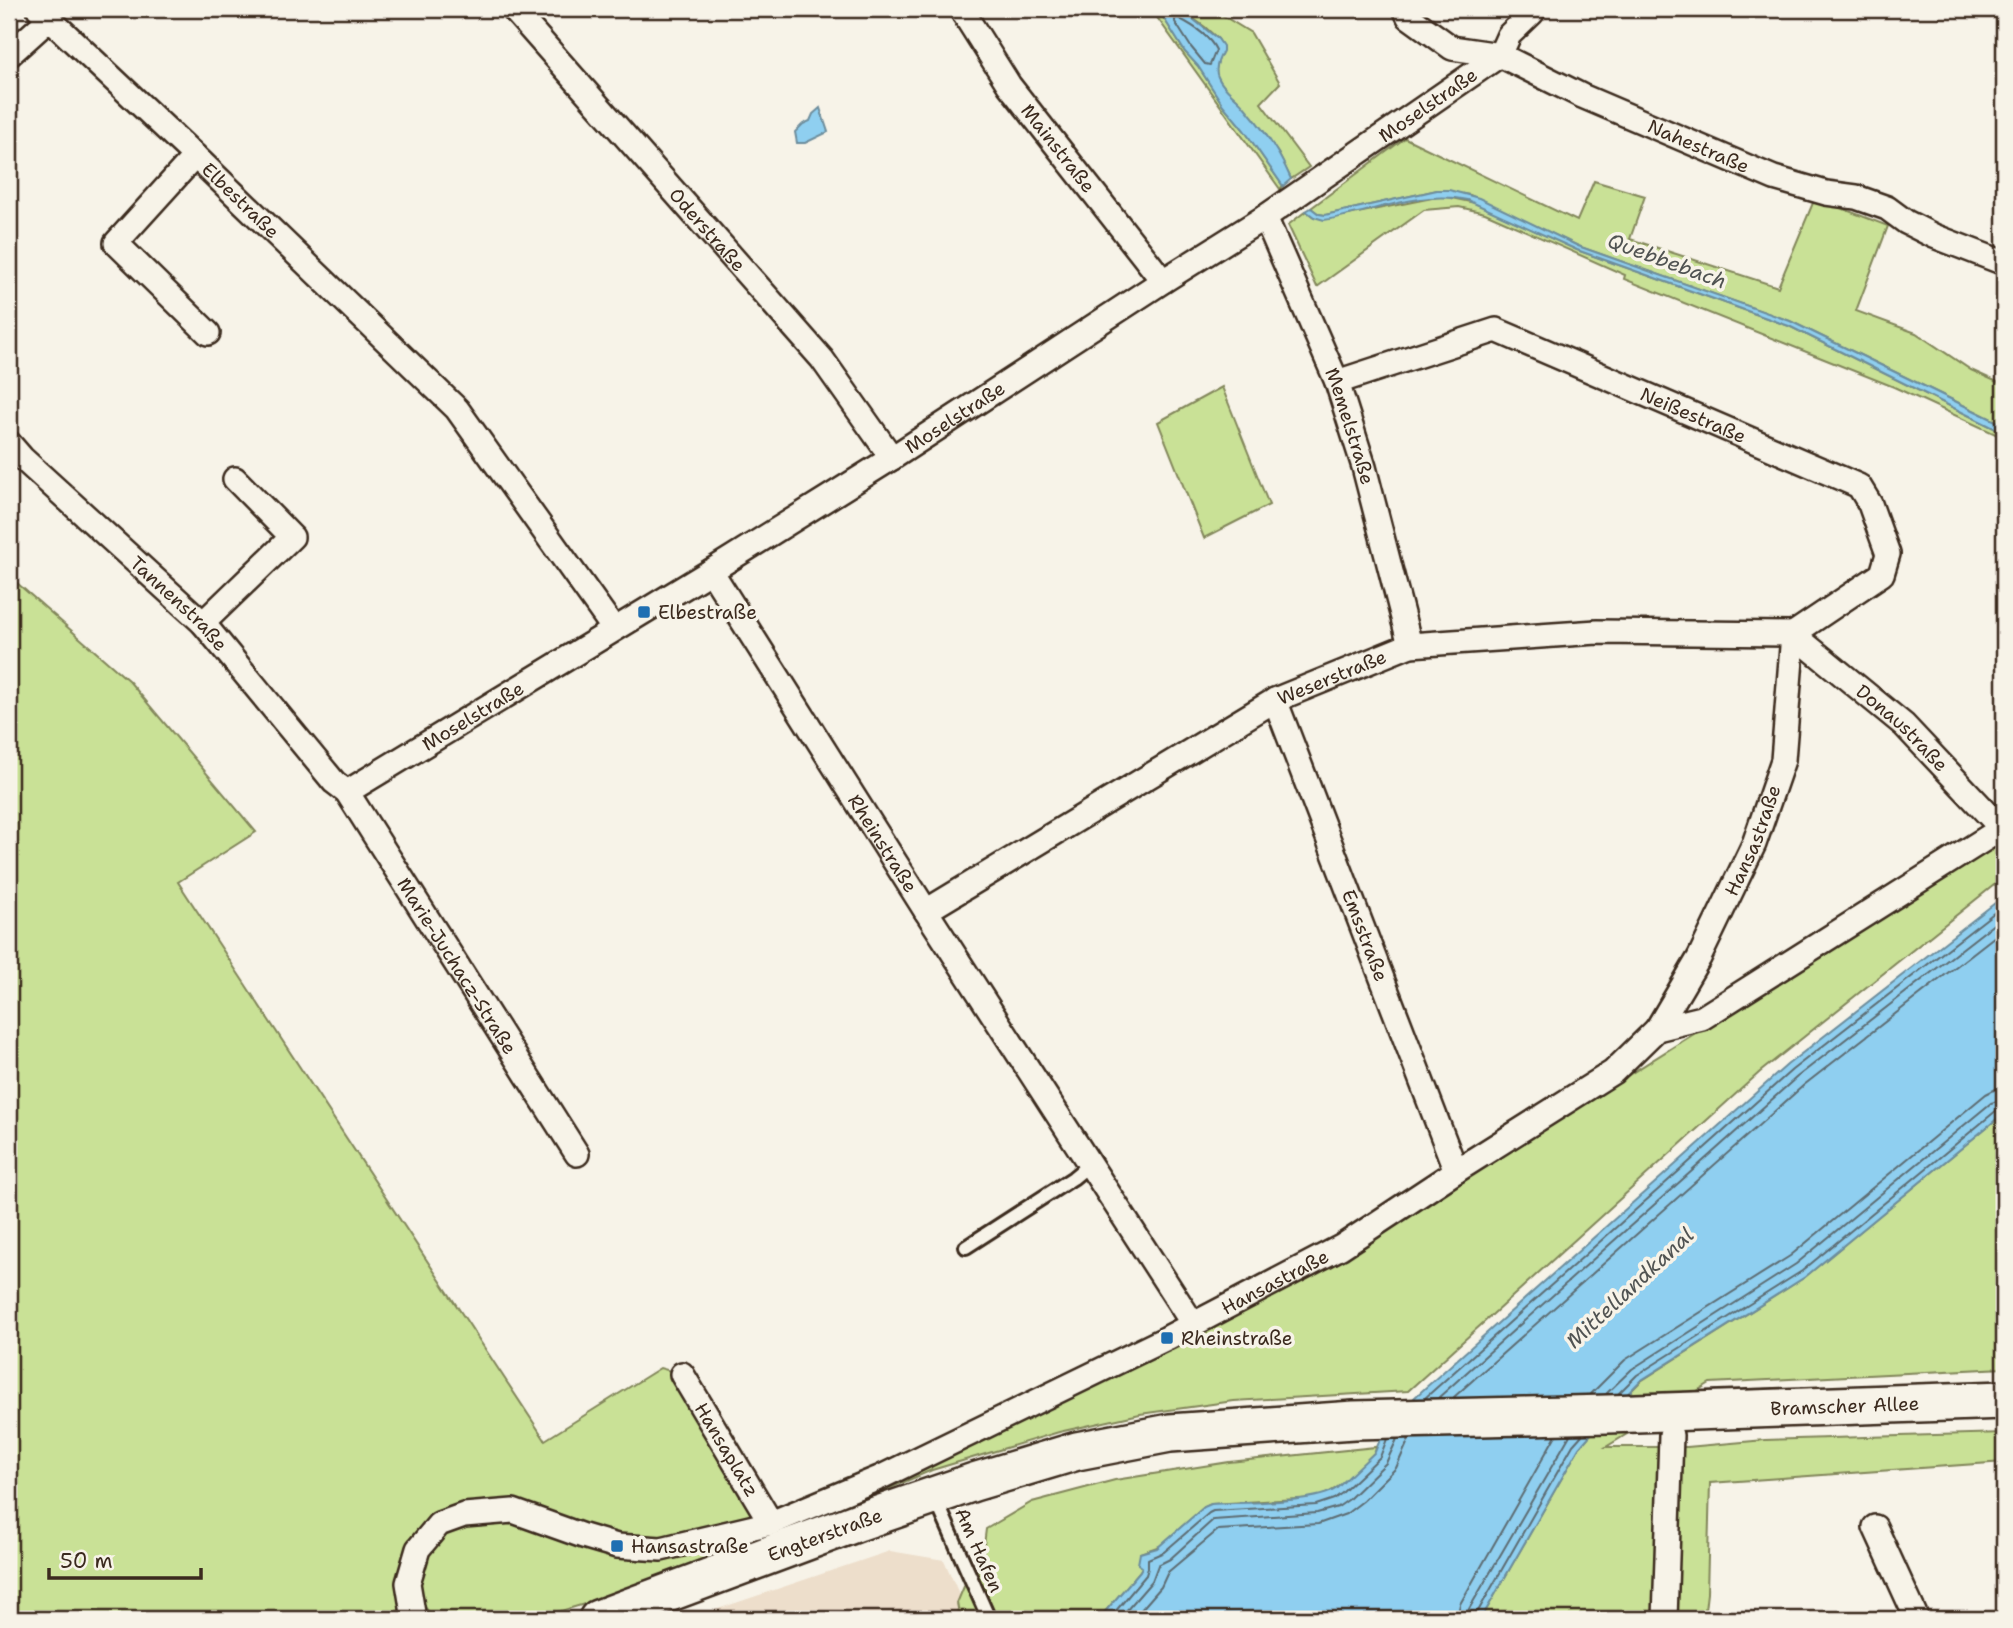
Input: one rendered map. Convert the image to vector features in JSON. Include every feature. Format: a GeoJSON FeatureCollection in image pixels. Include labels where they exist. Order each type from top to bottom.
{"type":"FeatureCollection","features":[{"type":"Feature","properties":{"kind":"main road","name":"Bramscher Allee"},"geometry":{"type":"LineString","coordinates":[[1354,1420],[1677,1423],[2004,1400]]}},
{"type":"Feature","properties":{"kind":"main road","name":"Engterstraße"},"geometry":{"type":"LineString","coordinates":[[598,1619],[858,1522],[974,1482],[1077,1451],[1170,1433],[1354,1420]]}},
{"type":"Feature","properties":{"kind":"street","name":"Oderstraße"},"geometry":{"type":"LineString","coordinates":[[513,9],[822,359],[892,458]]}},
{"type":"Feature","properties":{"kind":"street","name":"Mainstraße"},"geometry":{"type":"LineString","coordinates":[[961,9],[1009,85],[1163,281]]}},
{"type":"Feature","properties":{"kind":"street","name":"Nahestraße"},"geometry":{"type":"LineString","coordinates":[[1405,9],[1409,17],[1452,48],[1500,55],[1583,96],[1773,178],[1826,193],[1856,197],[1887,208],[1906,222],[1934,236],[2004,263]]}},
{"type":"Feature","properties":{"kind":"street","name":"Moselstraße"},"geometry":{"type":"LineString","coordinates":[[341,787],[711,571],[892,458],[1265,216],[1500,55],[1509,36],[1533,9]]}},
{"type":"Feature","properties":{"kind":"street"},"geometry":{"type":"LineString","coordinates":[[9,55],[44,14]]}},
{"type":"Feature","properties":{"kind":"street","name":"Elbestraße"},"geometry":{"type":"LineString","coordinates":[[44,14],[457,409],[614,629]]}},
{"type":"Feature","properties":{"kind":"street"},"geometry":{"type":"LineString","coordinates":[[195,156],[117,243],[208,333]]}},
{"type":"Feature","properties":{"kind":"street","name":"Memelstraße"},"geometry":{"type":"LineString","coordinates":[[1265,216],[1337,382],[1364,467],[1410,645]]}},
{"type":"Feature","properties":{"kind":"street","name":"Neißestraße"},"geometry":{"type":"LineString","coordinates":[[1337,382],[1496,330],[1859,486],[1870,504],[1888,554],[1882,574],[1794,634]]}},
{"type":"Feature","properties":{"kind":"street","name":"Tannenstraße"},"geometry":{"type":"LineString","coordinates":[[9,443],[203,623],[341,787]]}},
{"type":"Feature","properties":{"kind":"street"},"geometry":{"type":"LineString","coordinates":[[203,623],[292,537],[235,479]]}},
{"type":"Feature","properties":{"kind":"street","name":"Rheinstraße"},"geometry":{"type":"LineString","coordinates":[[711,571],[926,911],[1194,1324]]}},
{"type":"Feature","properties":{"kind":"street","name":"Weserstraße"},"geometry":{"type":"LineString","coordinates":[[926,911],[1275,700],[1410,645],[1597,632],[1794,634]]}},
{"type":"Feature","properties":{"kind":"street","name":"Donaustraße"},"geometry":{"type":"LineString","coordinates":[[1794,634],[1904,725],[2003,828]]}},
{"type":"Feature","properties":{"kind":"street","name":"Hansastraße"},"geometry":{"type":"LineString","coordinates":[[414,1619],[408,1584],[418,1549],[439,1524],[464,1515],[513,1511],[617,1546],[661,1549],[771,1523],[878,1478],[1194,1324],[1341,1247],[1613,1072],[1657,1029],[1699,958],[1754,844],[1783,760],[1794,634]]}},
{"type":"Feature","properties":{"kind":"street","name":"Emsstraße"},"geometry":{"type":"LineString","coordinates":[[1275,700],[1456,1171]]}},
{"type":"Feature","properties":{"kind":"street","name":"Marie-Juchacz-Straße"},"geometry":{"type":"LineString","coordinates":[[341,787],[577,1154]]}},
{"type":"Feature","properties":{"kind":"street"},"geometry":{"type":"LineString","coordinates":[[1657,1029],[1702,1018],[2003,828]]}},
{"type":"Feature","properties":{"kind":"street","name":"Hansaplatz"},"geometry":{"type":"LineString","coordinates":[[682,1374],[771,1523]]}},
{"type":"Feature","properties":{"kind":"street"},"geometry":{"type":"LineString","coordinates":[[1665,1619],[1677,1423]]}},
{"type":"Feature","properties":{"kind":"street"},"geometry":{"type":"LineString","coordinates":[[1875,1527],[1917,1619]]}},
{"type":"Feature","properties":{"kind":"lane"},"geometry":{"type":"LineString","coordinates":[[966,1247],[1073,1178],[1090,1164]]}},
{"type":"Feature","properties":{"kind":"lane","name":"Am Hafen"},"geometry":{"type":"LineString","coordinates":[[935,1496],[989,1619]]}},
{"type":"Feature","properties":{"kind":"shaded area"},"geometry":{"type":"Polygon","coordinates":[[[890,1551],[944,1560],[960,1596],[957,1603],[960,1619],[688,1619],[890,1551]]]}},
{"type":"Feature","properties":{"kind":"green space"},"geometry":{"type":"Polygon","coordinates":[[[1151,9],[1158,9],[1185,52],[1198,66],[1223,105],[1283,186],[1280,189],[1151,9]]]}},
{"type":"Feature","properties":{"kind":"green space"},"geometry":{"type":"Polygon","coordinates":[[[1180,9],[1212,9],[1251,33],[1280,83],[1261,103],[1309,167],[1291,179],[1278,153],[1218,78],[1216,70],[1222,46],[1218,39],[1180,9]]]}},
{"type":"Feature","properties":{"kind":"green space"},"geometry":{"type":"Polygon","coordinates":[[[1405,138],[1577,221],[1594,181],[1645,196],[1630,239],[1778,287],[1815,198],[1888,226],[1856,311],[1916,333],[1971,370],[2004,385],[2004,425],[1790,321],[1578,246],[1470,195],[1437,190],[1325,215],[1311,208],[1405,138]]]}},
{"type":"Feature","properties":{"kind":"green space"},"geometry":{"type":"Polygon","coordinates":[[[1442,196],[1475,203],[1577,250],[1789,326],[2004,433],[2004,438],[1894,387],[1624,279],[1625,275],[1485,213],[1459,207],[1424,210],[1317,287],[1288,225],[1306,211],[1314,217],[1333,218],[1442,196]]]}},
{"type":"Feature","properties":{"kind":"green space"},"geometry":{"type":"Polygon","coordinates":[[[1222,387],[1269,505],[1204,538],[1158,422],[1222,387]]]}},
{"type":"Feature","properties":{"kind":"green space"},"geometry":{"type":"Polygon","coordinates":[[[9,576],[129,681],[256,832],[178,882],[545,1440],[660,1368],[682,1374],[772,1523],[1460,1181],[2004,839],[2004,877],[1760,1072],[1408,1391],[1234,1401],[1140,1414],[1059,1432],[932,1470],[625,1592],[534,1619],[434,1619],[408,1584],[396,1619],[9,1619],[9,888],[16,869],[9,855],[9,576]]]}},
{"type":"Feature","properties":{"kind":"green space"},"geometry":{"type":"Polygon","coordinates":[[[2004,1113],[2004,1368],[1710,1383],[1606,1447],[1687,1447],[1765,1440],[2004,1433],[2004,1462],[1710,1483],[1704,1619],[1481,1619],[1579,1448],[1641,1381],[1805,1277],[2004,1113]]]}},
{"type":"Feature","properties":{"kind":"green space"},"geometry":{"type":"Polygon","coordinates":[[[1376,1447],[1375,1452],[1348,1479],[1325,1495],[1315,1498],[1211,1504],[1204,1507],[1160,1546],[1140,1553],[1140,1571],[1101,1619],[960,1619],[957,1603],[970,1572],[981,1569],[986,1529],[1032,1502],[1115,1480],[1229,1462],[1376,1447]]]}},
{"type":"Feature","properties":{"kind":"water"},"geometry":{"type":"Polygon","coordinates":[[[1158,9],[1180,9],[1223,46],[1217,67],[1218,77],[1250,113],[1276,150],[1291,179],[1283,186],[1223,105],[1198,66],[1185,52],[1158,9]]]}},
{"type":"Feature","properties":{"kind":"water"},"geometry":{"type":"Polygon","coordinates":[[[820,108],[828,132],[805,143],[797,143],[795,132],[810,121],[820,108]]]}},
{"type":"Feature","properties":{"kind":"water"},"geometry":{"type":"Polygon","coordinates":[[[1437,190],[1449,190],[1479,198],[1578,246],[1790,321],[2004,425],[2004,433],[1789,326],[1577,250],[1467,200],[1413,200],[1324,220],[1306,211],[1311,208],[1325,215],[1437,190]]]}},
{"type":"Feature","properties":{"kind":"water","name":"Mittellandkanal"},"geometry":{"type":"Polygon","coordinates":[[[2004,896],[2004,1113],[1805,1277],[1640,1381],[1579,1448],[1481,1619],[1101,1619],[1140,1571],[1140,1553],[1157,1548],[1204,1507],[1211,1504],[1296,1500],[1337,1488],[1375,1452],[1387,1422],[1787,1065],[2004,896]]]}},
{"type":"Feature","properties":{"kind":"place","name":"Elbestraße"},"geometry":{"type":"Point","coordinates":[644,612]}},
{"type":"Feature","properties":{"kind":"place","name":"Rheinstraße"},"geometry":{"type":"Point","coordinates":[1167,1338]}},
{"type":"Feature","properties":{"kind":"place","name":"Hansastraße"},"geometry":{"type":"Point","coordinates":[617,1546]}},
{"type":"Feature","properties":{"kind":"water label","name":"Quebbebach"},"geometry":{"type":"Point","coordinates":[1667,261]}}]}
